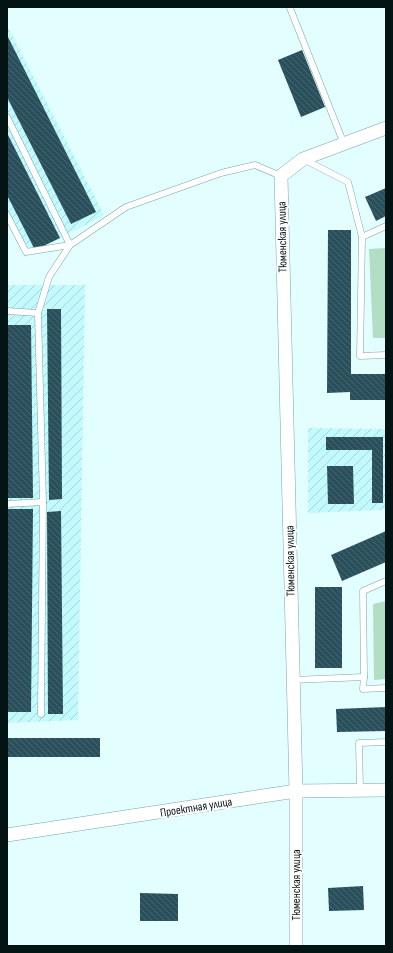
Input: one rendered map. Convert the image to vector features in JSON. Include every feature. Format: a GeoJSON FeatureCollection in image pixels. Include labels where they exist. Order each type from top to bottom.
{"type":"FeatureCollection","features":[{"type":"Feature","properties":{"kind":"street"},"geometry":{"type":"LineString","coordinates":[[281,176],[303,160],[386,128]]}},
{"type":"Feature","properties":{"kind":"street","name":"Тюменская улица"},"geometry":{"type":"LineString","coordinates":[[281,176],[296,791],[296,946]]}},
{"type":"Feature","properties":{"kind":"street","name":"Проектная улица"},"geometry":{"type":"LineString","coordinates":[[7,835],[296,791],[386,790]]}},
{"type":"Feature","properties":{"kind":"lane"},"geometry":{"type":"LineString","coordinates":[[290,8],[344,144]]}},
{"type":"Feature","properties":{"kind":"lane"},"geometry":{"type":"LineString","coordinates":[[7,117],[70,245]]}},
{"type":"Feature","properties":{"kind":"lane"},"geometry":{"type":"LineString","coordinates":[[303,160],[348,182],[362,237],[360,356],[386,355]]}},
{"type":"Feature","properties":{"kind":"lane"},"geometry":{"type":"LineString","coordinates":[[41,714],[43,502],[38,313],[49,277],[70,245],[126,207],[221,173],[255,165],[281,176]]}},
{"type":"Feature","properties":{"kind":"lane"},"geometry":{"type":"LineString","coordinates":[[7,215],[26,252],[70,245]]}},
{"type":"Feature","properties":{"kind":"lane"},"geometry":{"type":"LineString","coordinates":[[362,237],[386,226]]}},
{"type":"Feature","properties":{"kind":"lane"},"geometry":{"type":"LineString","coordinates":[[7,311],[38,313]]}},
{"type":"Feature","properties":{"kind":"lane"},"geometry":{"type":"LineString","coordinates":[[7,504],[43,502]]}},
{"type":"Feature","properties":{"kind":"lane"},"geometry":{"type":"LineString","coordinates":[[386,581],[363,591],[363,690],[386,688]]}},
{"type":"Feature","properties":{"kind":"lane"},"geometry":{"type":"LineString","coordinates":[[293,680],[364,677]]}},
{"type":"Feature","properties":{"kind":"lane"},"geometry":{"type":"LineString","coordinates":[[360,791],[358,743],[386,742]]}},
{"type":"Feature","properties":{"kind":"shaded area"},"geometry":{"type":"Polygon","coordinates":[[[7,25],[104,215],[25,257],[7,220],[7,25]]]}},
{"type":"Feature","properties":{"kind":"shaded area"},"geometry":{"type":"Polygon","coordinates":[[[7,285],[85,285],[78,720],[7,723],[7,285]]]}},
{"type":"Feature","properties":{"kind":"shaded area"},"geometry":{"type":"Polygon","coordinates":[[[308,428],[386,429],[386,508],[380,510],[308,513],[308,428]]]}},
{"type":"Feature","properties":{"kind":"green space"},"geometry":{"type":"Polygon","coordinates":[[[386,248],[386,338],[373,338],[369,249],[386,248]]]}},
{"type":"Feature","properties":{"kind":"green space"},"geometry":{"type":"Polygon","coordinates":[[[386,601],[386,679],[374,680],[373,604],[386,601]]]}},
{"type":"Feature","properties":{"kind":"building"},"geometry":{"type":"Polygon","coordinates":[[[7,35],[96,212],[71,224],[7,97],[7,35]]]}},
{"type":"Feature","properties":{"kind":"building"},"geometry":{"type":"Polygon","coordinates":[[[302,50],[325,107],[301,117],[278,60],[302,50]]]}},
{"type":"Feature","properties":{"kind":"building"},"geometry":{"type":"Polygon","coordinates":[[[7,133],[60,238],[35,250],[7,195],[7,133]]]}},
{"type":"Feature","properties":{"kind":"building"},"geometry":{"type":"Polygon","coordinates":[[[386,188],[386,216],[376,221],[365,197],[386,188]]]}},
{"type":"Feature","properties":{"kind":"building"},"geometry":{"type":"Polygon","coordinates":[[[328,230],[351,230],[351,374],[386,374],[386,400],[350,400],[350,392],[327,393],[328,230]]]}},
{"type":"Feature","properties":{"kind":"building"},"geometry":{"type":"Polygon","coordinates":[[[47,309],[61,309],[62,499],[49,500],[47,309]]]}},
{"type":"Feature","properties":{"kind":"building"},"geometry":{"type":"Polygon","coordinates":[[[7,325],[31,325],[33,498],[7,498],[7,325]]]}},
{"type":"Feature","properties":{"kind":"building"},"geometry":{"type":"Polygon","coordinates":[[[326,437],[383,437],[383,503],[372,503],[372,450],[326,450],[326,437]]]}},
{"type":"Feature","properties":{"kind":"building"},"geometry":{"type":"Polygon","coordinates":[[[327,466],[353,466],[354,504],[328,504],[327,466]]]}},
{"type":"Feature","properties":{"kind":"building"},"geometry":{"type":"Polygon","coordinates":[[[7,509],[33,509],[31,712],[7,712],[7,509]]]}},
{"type":"Feature","properties":{"kind":"building"},"geometry":{"type":"Polygon","coordinates":[[[61,511],[63,714],[48,714],[47,512],[61,511]]]}},
{"type":"Feature","properties":{"kind":"building"},"geometry":{"type":"Polygon","coordinates":[[[386,531],[386,562],[342,581],[331,555],[386,531]]]}},
{"type":"Feature","properties":{"kind":"building"},"geometry":{"type":"Polygon","coordinates":[[[315,587],[342,587],[342,668],[315,668],[315,587]]]}},
{"type":"Feature","properties":{"kind":"building"},"geometry":{"type":"Polygon","coordinates":[[[386,707],[386,731],[337,732],[336,709],[386,707]]]}},
{"type":"Feature","properties":{"kind":"building"},"geometry":{"type":"Polygon","coordinates":[[[7,738],[100,738],[100,757],[7,757],[7,738]]]}},
{"type":"Feature","properties":{"kind":"building"},"geometry":{"type":"Polygon","coordinates":[[[363,886],[364,910],[329,911],[328,888],[363,886]]]}},
{"type":"Feature","properties":{"kind":"building"},"geometry":{"type":"Polygon","coordinates":[[[140,893],[178,894],[178,921],[140,921],[140,893]]]}}]}
